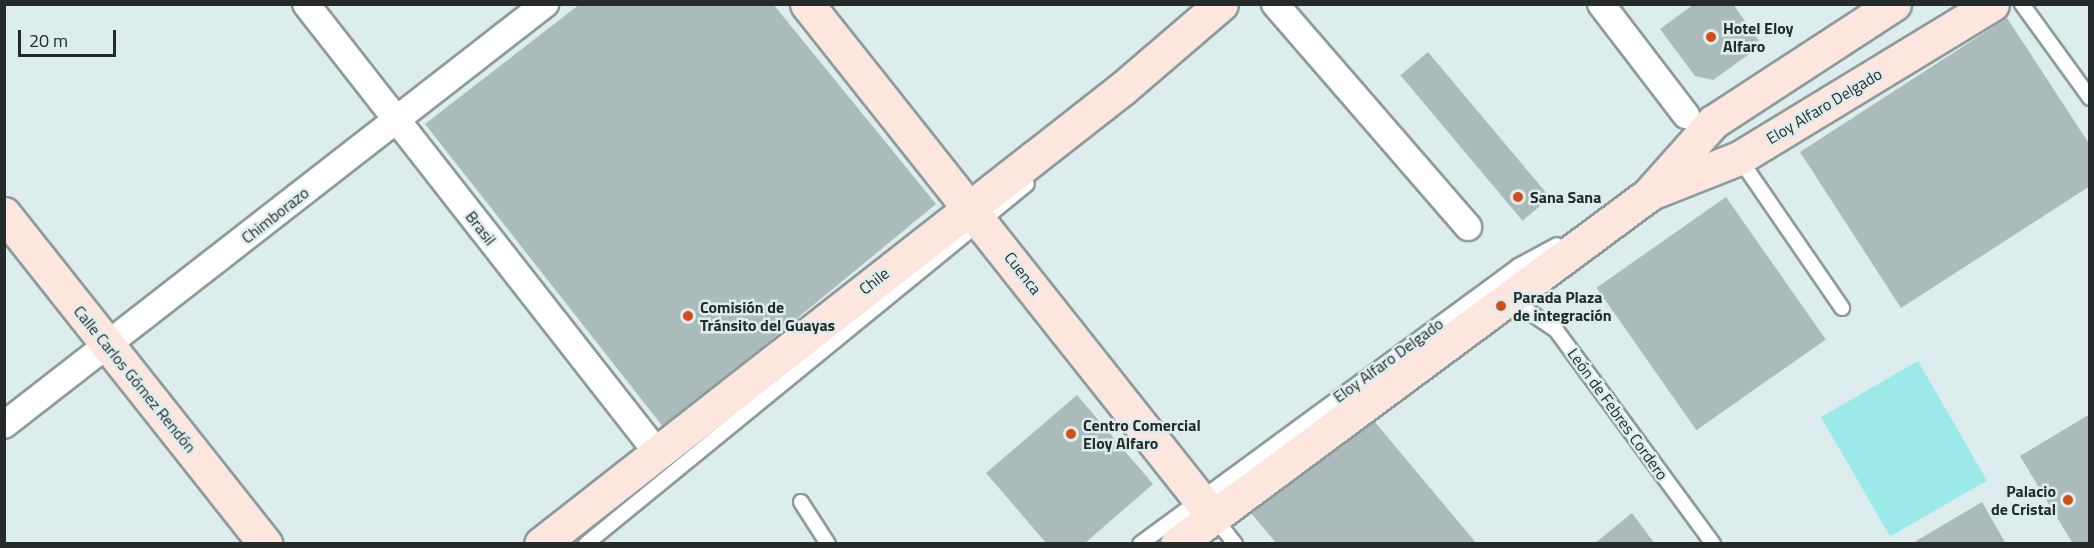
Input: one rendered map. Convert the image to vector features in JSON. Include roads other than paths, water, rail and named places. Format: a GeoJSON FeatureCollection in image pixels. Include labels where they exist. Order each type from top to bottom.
{"type":"FeatureCollection","features":[{"type":"Feature","properties":{"kind":"main road","name":"Cuenca"},"geometry":{"type":"LineString","coordinates":[[807,4],[976,214],[1206,507]]}},
{"type":"Feature","properties":{"kind":"main road","name":"Chile"},"geometry":{"type":"LineString","coordinates":[[542,543],[656,451],[976,214],[1221,4]]}},
{"type":"Feature","properties":{"kind":"main road","name":"Eloy Alfaro Delgado"},"geometry":{"type":"LineString","coordinates":[[1648,195],[1738,158],[1992,4]]}},
{"type":"Feature","properties":{"kind":"main road","name":"Eloy Alfaro Delgado"},"geometry":{"type":"LineString","coordinates":[[1177,543],[1206,507],[1510,299],[1648,195],[1713,122],[1892,6]]}},
{"type":"Feature","properties":{"kind":"main road","name":"Calle Carlos Gómez Rendón"},"geometry":{"type":"LineString","coordinates":[[4,214],[266,543]]}},
{"type":"Feature","properties":{"kind":"street","name":"Brasil"},"geometry":{"type":"LineString","coordinates":[[306,4],[656,451]]}},
{"type":"Feature","properties":{"kind":"street","name":"Chimborazo"},"geometry":{"type":"LineString","coordinates":[[4,425],[398,121],[545,4]]}},
{"type":"Feature","properties":{"kind":"street"},"geometry":{"type":"LineString","coordinates":[[1275,4],[1468,227]]}},
{"type":"Feature","properties":{"kind":"street"},"geometry":{"type":"LineString","coordinates":[[1601,4],[1686,115]]}},
{"type":"Feature","properties":{"kind":"lane"},"geometry":{"type":"LineString","coordinates":[[2022,4],[2090,98]]}},
{"type":"Feature","properties":{"kind":"lane","name":"Chile"},"geometry":{"type":"LineString","coordinates":[[586,543],[976,214],[1047,167],[1085,135],[1123,88]]}},
{"type":"Feature","properties":{"kind":"lane"},"geometry":{"type":"LineString","coordinates":[[1738,158],[1842,308]]}},
{"type":"Feature","properties":{"kind":"lane","name":"Eloy Alfaro Delgado"},"geometry":{"type":"LineString","coordinates":[[1140,543],[1206,507],[1518,266],[1648,195]]}},
{"type":"Feature","properties":{"kind":"lane","name":"León de Febres Cordero"},"geometry":{"type":"LineString","coordinates":[[1510,299],[1556,330],[1713,543]]}},
{"type":"Feature","properties":{"kind":"lane"},"geometry":{"type":"LineString","coordinates":[[801,502],[828,543]]}},
{"type":"Feature","properties":{"kind":"lane","name":"Cuenca"},"geometry":{"type":"LineString","coordinates":[[1206,507],[1235,543]]}},
{"type":"Feature","properties":{"kind":"place","name":"Hotel Eloy Alfaro"},"geometry":{"type":"Point","coordinates":[1711,37]}},
{"type":"Feature","properties":{"kind":"place","name":"Sana Sana"},"geometry":{"type":"Point","coordinates":[1518,197]}},
{"type":"Feature","properties":{"kind":"place","name":"Parada Plaza de integración"},"geometry":{"type":"Point","coordinates":[1501,306]}},
{"type":"Feature","properties":{"kind":"place","name":"Comisión de Tránsito del Guayas"},"geometry":{"type":"Point","coordinates":[688,316]}},
{"type":"Feature","properties":{"kind":"place","name":"Centro Comercial Eloy Alfaro"},"geometry":{"type":"Point","coordinates":[1071,434]}},
{"type":"Feature","properties":{"kind":"place","name":"Palacio de Cristal"},"geometry":{"type":"Point","coordinates":[2068,500]}}]}
